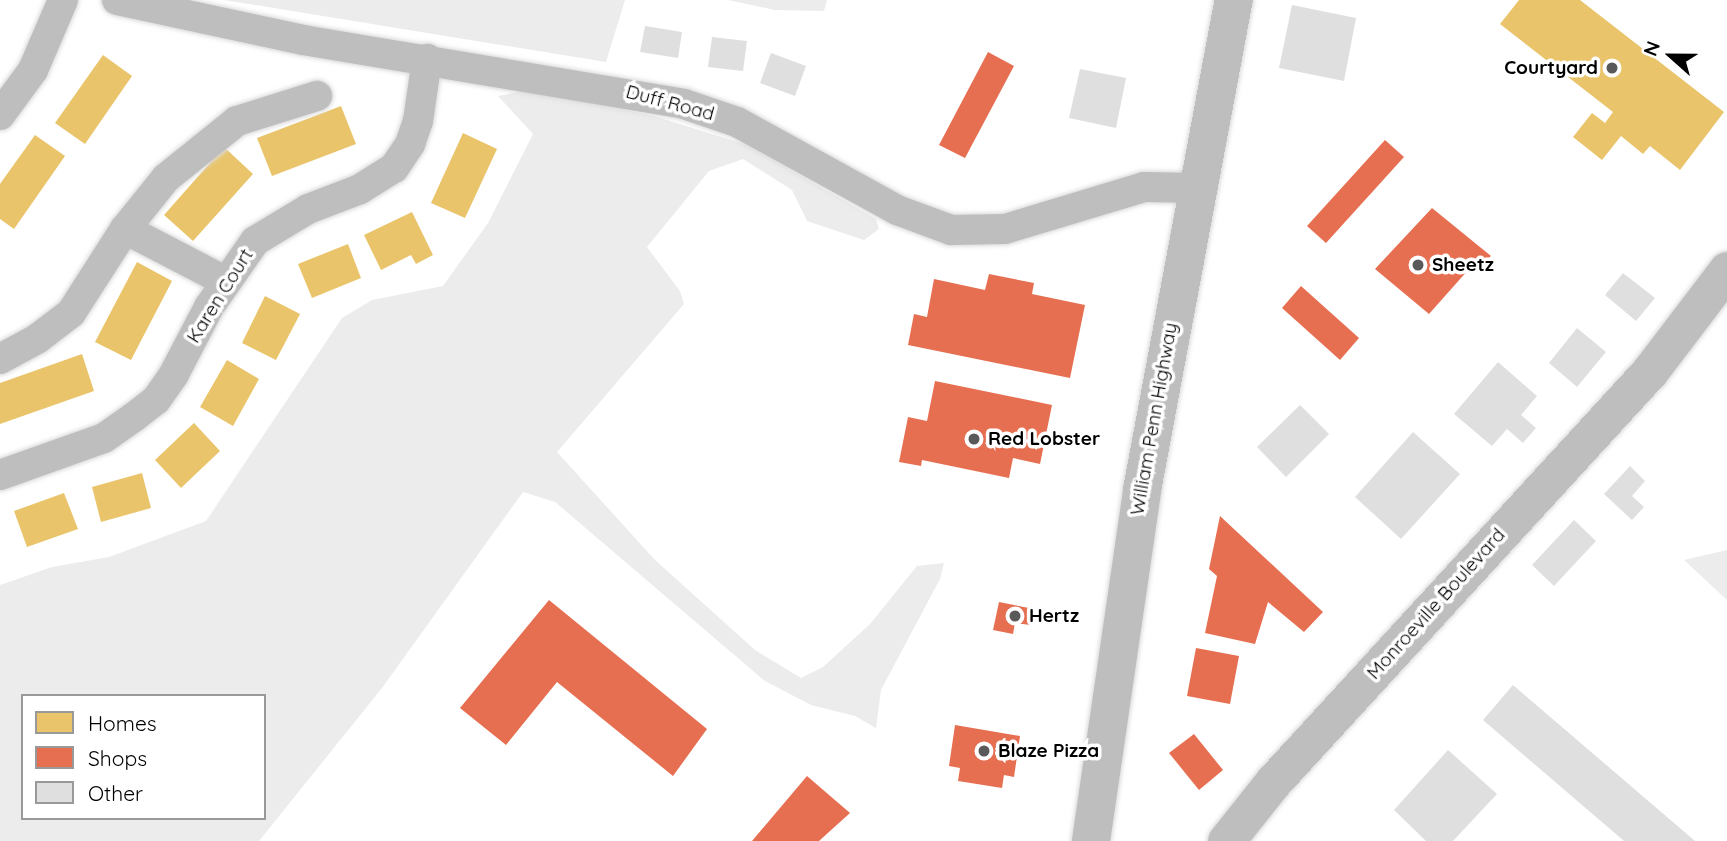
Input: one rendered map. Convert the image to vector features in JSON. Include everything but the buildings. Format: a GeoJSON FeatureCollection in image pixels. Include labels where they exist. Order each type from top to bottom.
{"type":"FeatureCollection","features":[{"type":"Feature","properties":{"kind":"highway","name":"William Penn Highway"},"geometry":{"type":"LineString","coordinates":[[1091,841],[1142,489],[1234,0]]}},
{"type":"Feature","properties":{"kind":"main road","name":"Monroeville Boulevard"},"geometry":{"type":"LineString","coordinates":[[1226,841],[1280,774],[1650,371],[1727,270]]}},
{"type":"Feature","properties":{"kind":"main road","name":"Monroeville Boulevard"},"geometry":{"type":"LineString","coordinates":[[1650,371],[1727,309]]}},
{"type":"Feature","properties":{"kind":"street"},"geometry":{"type":"LineString","coordinates":[[0,115],[33,71],[63,0]]}},
{"type":"Feature","properties":{"kind":"street","name":"Duff Road"},"geometry":{"type":"LineString","coordinates":[[117,0],[231,27],[608,88],[710,112],[764,136],[897,210],[951,230],[1004,229],[1144,187],[1197,188]]}},
{"type":"Feature","properties":{"kind":"street","name":"Karen Court"},"geometry":{"type":"LineString","coordinates":[[0,475],[104,438],[156,400],[225,281],[255,241],[276,226],[360,189],[394,168],[410,144],[418,121],[427,60]]}},
{"type":"Feature","properties":{"kind":"street"},"geometry":{"type":"LineString","coordinates":[[0,359],[71,313],[125,229],[166,178],[237,121],[317,96]]}},
{"type":"Feature","properties":{"kind":"street"},"geometry":{"type":"LineString","coordinates":[[125,229],[225,281]]}},
{"type":"Feature","properties":{"kind":"shaded area"},"geometry":{"type":"Polygon","coordinates":[[[224,0],[625,0],[606,62],[224,0]]]}},
{"type":"Feature","properties":{"kind":"shaded area"},"geometry":{"type":"Polygon","coordinates":[[[728,0],[827,0],[824,11],[775,10],[728,0]]]}},
{"type":"Feature","properties":{"kind":"shaded area"},"geometry":{"type":"Polygon","coordinates":[[[529,90],[654,116],[747,145],[876,219],[879,229],[864,240],[807,221],[792,190],[743,159],[709,171],[647,247],[680,291],[684,304],[557,452],[655,560],[755,650],[801,678],[823,667],[870,624],[917,566],[944,563],[940,579],[881,690],[876,728],[855,716],[811,705],[765,681],[555,502],[523,492],[382,688],[259,841],[0,841],[0,585],[52,567],[109,557],[206,521],[342,318],[372,300],[443,286],[488,223],[533,134],[498,96],[529,90]]]}},
{"type":"Feature","properties":{"kind":"shaded area"},"geometry":{"type":"Polygon","coordinates":[[[1727,550],[1727,600],[1684,560],[1727,550]]]}},
{"type":"Feature","properties":{"kind":"place","name":"Courtyard"},"geometry":{"type":"Point","coordinates":[1612,68]}},
{"type":"Feature","properties":{"kind":"place","name":"Sheetz"},"geometry":{"type":"Point","coordinates":[1418,265]}},
{"type":"Feature","properties":{"kind":"place","name":"Red Lobster"},"geometry":{"type":"Point","coordinates":[974,439]}},
{"type":"Feature","properties":{"kind":"place","name":"Hertz"},"geometry":{"type":"Point","coordinates":[1015,616]}},
{"type":"Feature","properties":{"kind":"place","name":"Blaze Pizza"},"geometry":{"type":"Point","coordinates":[984,751]}}]}
